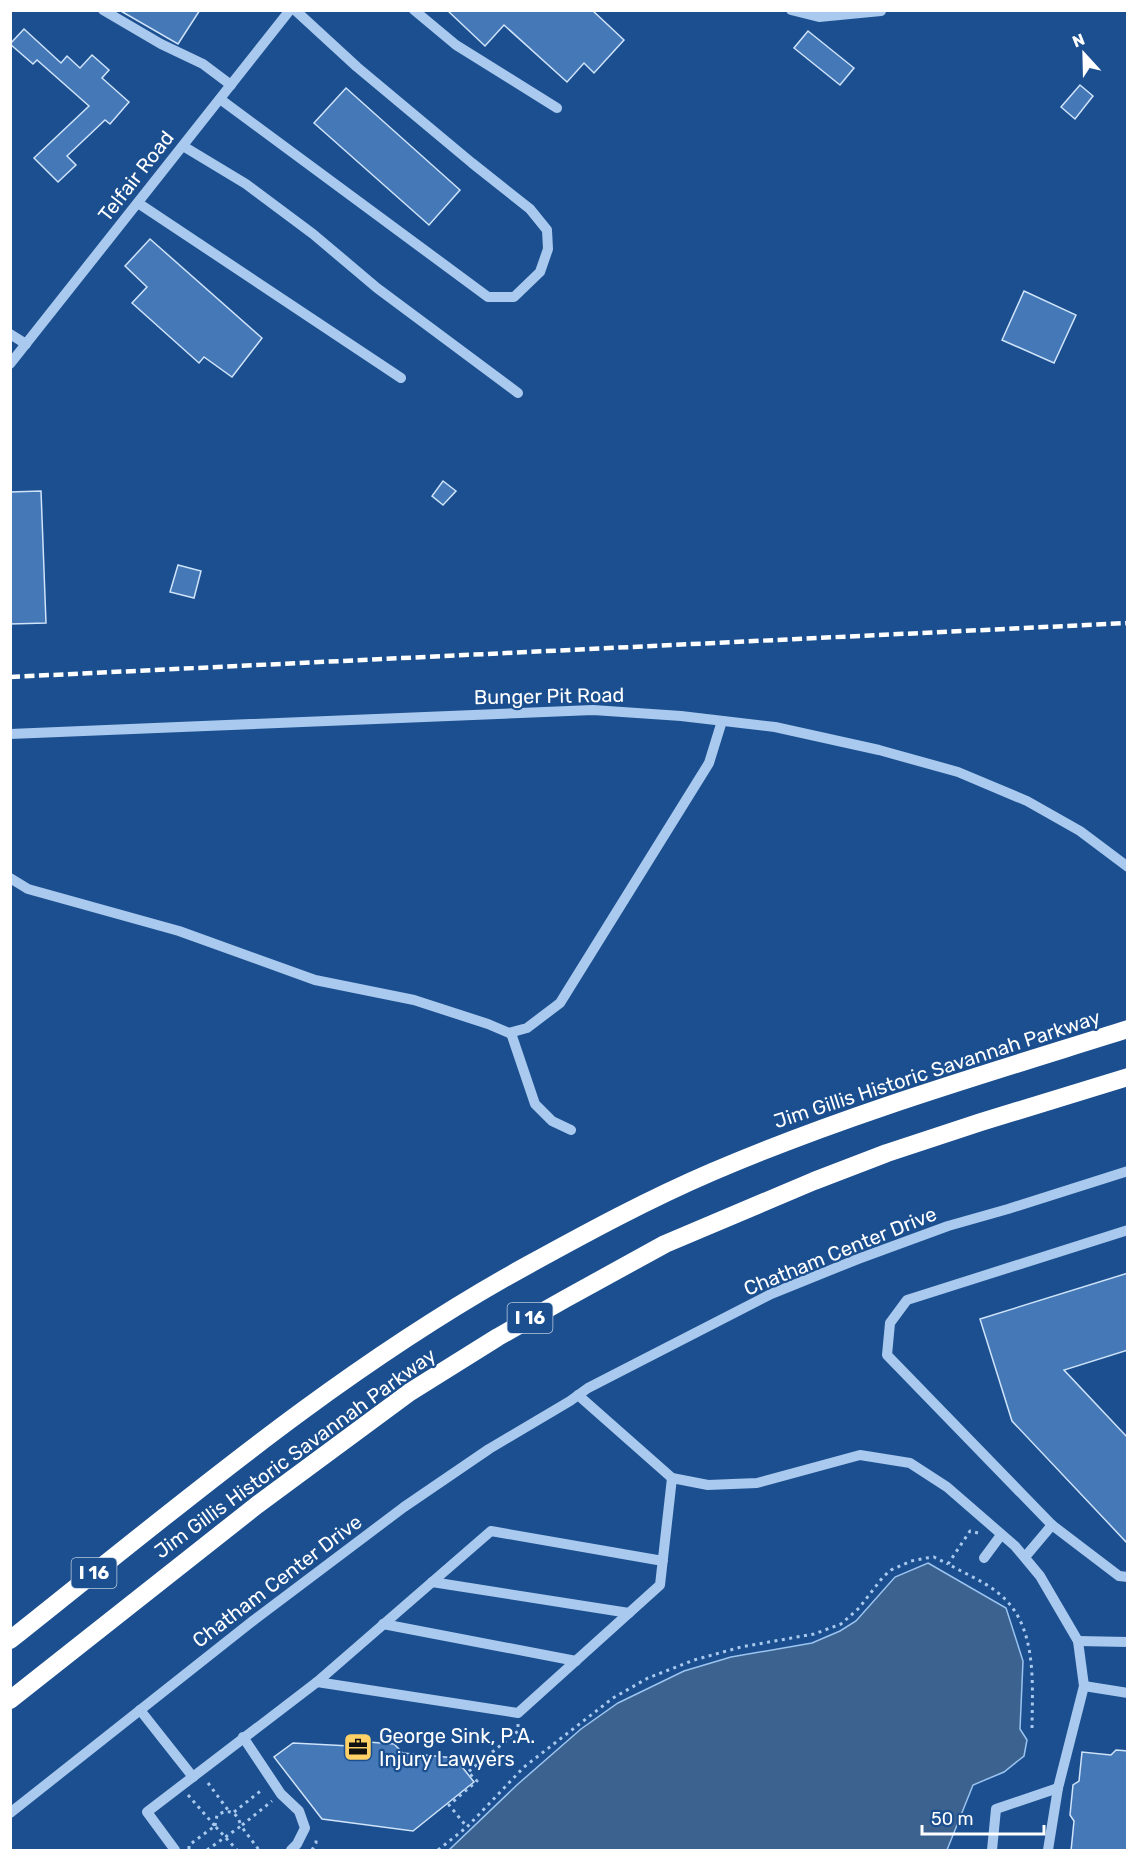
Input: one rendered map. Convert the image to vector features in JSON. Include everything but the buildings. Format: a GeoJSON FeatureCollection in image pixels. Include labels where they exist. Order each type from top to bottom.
{"type":"FeatureCollection","features":[{"type":"Feature","properties":{"kind":"highway","name":"Jim Gillis Historic Savannah Parkway"},"geometry":{"type":"LineString","coordinates":[[10,1640],[206,1483],[349,1375],[525,1266],[700,1178],[794,1139],[895,1102],[1128,1029]]}},
{"type":"Feature","properties":{"kind":"highway","name":"Jim Gillis Historic Savannah Parkway"},"geometry":{"type":"LineString","coordinates":[[10,1700],[257,1505],[410,1392],[498,1337],[565,1299],[665,1244],[814,1181],[981,1122],[1128,1077]]}},
{"type":"Feature","properties":{"kind":"street"},"geometry":{"type":"LineString","coordinates":[[103,10],[161,44],[202,64],[231,85]]}},
{"type":"Feature","properties":{"kind":"street","name":"Telfair Road"},"geometry":{"type":"LineString","coordinates":[[10,364],[290,10]]}},
{"type":"Feature","properties":{"kind":"street"},"geometry":{"type":"LineString","coordinates":[[220,99],[488,297],[514,297],[540,272],[548,249],[547,230],[530,209],[357,67],[295,10]]}},
{"type":"Feature","properties":{"kind":"street"},"geometry":{"type":"LineString","coordinates":[[414,10],[456,45],[557,108]]}},
{"type":"Feature","properties":{"kind":"street"},"geometry":{"type":"LineString","coordinates":[[791,10],[819,17],[881,11]]}},
{"type":"Feature","properties":{"kind":"street"},"geometry":{"type":"LineString","coordinates":[[183,146],[246,184],[313,234],[377,288],[518,393]]}},
{"type":"Feature","properties":{"kind":"street"},"geometry":{"type":"LineString","coordinates":[[138,203],[401,378]]}},
{"type":"Feature","properties":{"kind":"street"},"geometry":{"type":"LineString","coordinates":[[10,334],[26,344]]}},
{"type":"Feature","properties":{"kind":"street","name":"Bunger Pit Road"},"geometry":{"type":"LineString","coordinates":[[10,734],[594,710],[775,727],[879,750],[958,772],[1027,801],[1080,831],[1128,867]]}},
{"type":"Feature","properties":{"kind":"street"},"geometry":{"type":"LineString","coordinates":[[10,878],[28,889],[179,931],[315,980],[414,1000],[511,1033],[527,1028],[560,1003],[709,763],[722,721]]}},
{"type":"Feature","properties":{"kind":"street"},"geometry":{"type":"LineString","coordinates":[[511,1033],[535,1104],[552,1121],[571,1130]]}},
{"type":"Feature","properties":{"kind":"street","name":"Chatham Center Drive"},"geometry":{"type":"LineString","coordinates":[[10,1813],[254,1620],[404,1507],[489,1449],[588,1388],[771,1294],[948,1226],[1128,1170]]}},
{"type":"Feature","properties":{"kind":"street"},"geometry":{"type":"LineString","coordinates":[[1128,1230],[906,1300],[891,1323],[887,1355],[1052,1525],[1119,1576],[1128,1577]]}},
{"type":"Feature","properties":{"kind":"street"},"geometry":{"type":"LineString","coordinates":[[578,1395],[672,1478],[708,1485],[757,1483],[861,1455],[910,1463],[947,1486],[1025,1557],[1040,1576],[1078,1641],[1084,1686],[1058,1788],[1048,1851]]}},
{"type":"Feature","properties":{"kind":"street"},"geometry":{"type":"LineString","coordinates":[[317,1682],[518,1713],[660,1585],[672,1478]]}},
{"type":"Feature","properties":{"kind":"street"},"geometry":{"type":"LineString","coordinates":[[1025,1557],[1052,1525]]}},
{"type":"Feature","properties":{"kind":"street"},"geometry":{"type":"LineString","coordinates":[[175,1851],[147,1812],[317,1682],[491,1531],[663,1561]]}},
{"type":"Feature","properties":{"kind":"street"},"geometry":{"type":"LineString","coordinates":[[984,1558],[1001,1535]]}},
{"type":"Feature","properties":{"kind":"street"},"geometry":{"type":"LineString","coordinates":[[432,1582],[629,1613]]}},
{"type":"Feature","properties":{"kind":"street"},"geometry":{"type":"LineString","coordinates":[[383,1624],[576,1661]]}},
{"type":"Feature","properties":{"kind":"street"},"geometry":{"type":"LineString","coordinates":[[1078,1641],[1128,1642]]}},
{"type":"Feature","properties":{"kind":"street"},"geometry":{"type":"LineString","coordinates":[[1084,1686],[1128,1693]]}},
{"type":"Feature","properties":{"kind":"street"},"geometry":{"type":"LineString","coordinates":[[140,1710],[196,1774]]}},
{"type":"Feature","properties":{"kind":"street"},"geometry":{"type":"LineString","coordinates":[[243,1737],[281,1794],[299,1811],[305,1828],[291,1851]]}},
{"type":"Feature","properties":{"kind":"street"},"geometry":{"type":"LineString","coordinates":[[992,1851],[996,1809],[1058,1788]]}},
{"type":"Feature","properties":{"kind":"path"},"geometry":{"type":"LineString","coordinates":[[948,1564],[970,1531],[978,1532],[993,1546]]}},
{"type":"Feature","properties":{"kind":"path"},"geometry":{"type":"LineString","coordinates":[[438,1851],[467,1827],[524,1767],[614,1698],[648,1678],[694,1660],[741,1647],[814,1634],[841,1624],[859,1608],[883,1577],[891,1570],[911,1561],[934,1557],[997,1591],[1013,1606],[1022,1622],[1029,1647],[1032,1671],[1032,1732]]}},
{"type":"Feature","properties":{"kind":"path"},"geometry":{"type":"LineString","coordinates":[[467,1827],[449,1805],[477,1781],[468,1772],[518,1731],[518,1713]]}},
{"type":"Feature","properties":{"kind":"path"},"geometry":{"type":"LineString","coordinates":[[196,1774],[228,1810],[234,1812],[259,1851]]}},
{"type":"Feature","properties":{"kind":"path"},"geometry":{"type":"LineString","coordinates":[[234,1812],[273,1781]]}},
{"type":"Feature","properties":{"kind":"path"},"geometry":{"type":"LineString","coordinates":[[181,1786],[237,1851]]}},
{"type":"Feature","properties":{"kind":"path"},"geometry":{"type":"LineString","coordinates":[[207,1851],[281,1794]]}},
{"type":"Feature","properties":{"kind":"path"},"geometry":{"type":"LineString","coordinates":[[189,1851],[189,1845],[214,1826],[217,1815],[228,1810]]}},
{"type":"Feature","properties":{"kind":"water"},"geometry":{"type":"Polygon","coordinates":[[[928,1563],[1006,1608],[1023,1661],[1020,1729],[1027,1740],[1024,1756],[1004,1772],[973,1785],[947,1850],[449,1850],[518,1784],[581,1729],[618,1703],[684,1671],[731,1657],[812,1643],[840,1631],[856,1621],[895,1577],[928,1563]]]}},
{"type":"Feature","properties":{"kind":"railway"},"geometry":{"type":"LineString","coordinates":[[10,677],[1128,623]]}},
{"type":"Feature","properties":{"kind":"place","name":"George Sink, P.A. Injury Lawyers"},"geometry":{"type":"Point","coordinates":[358,1747]}}]}
